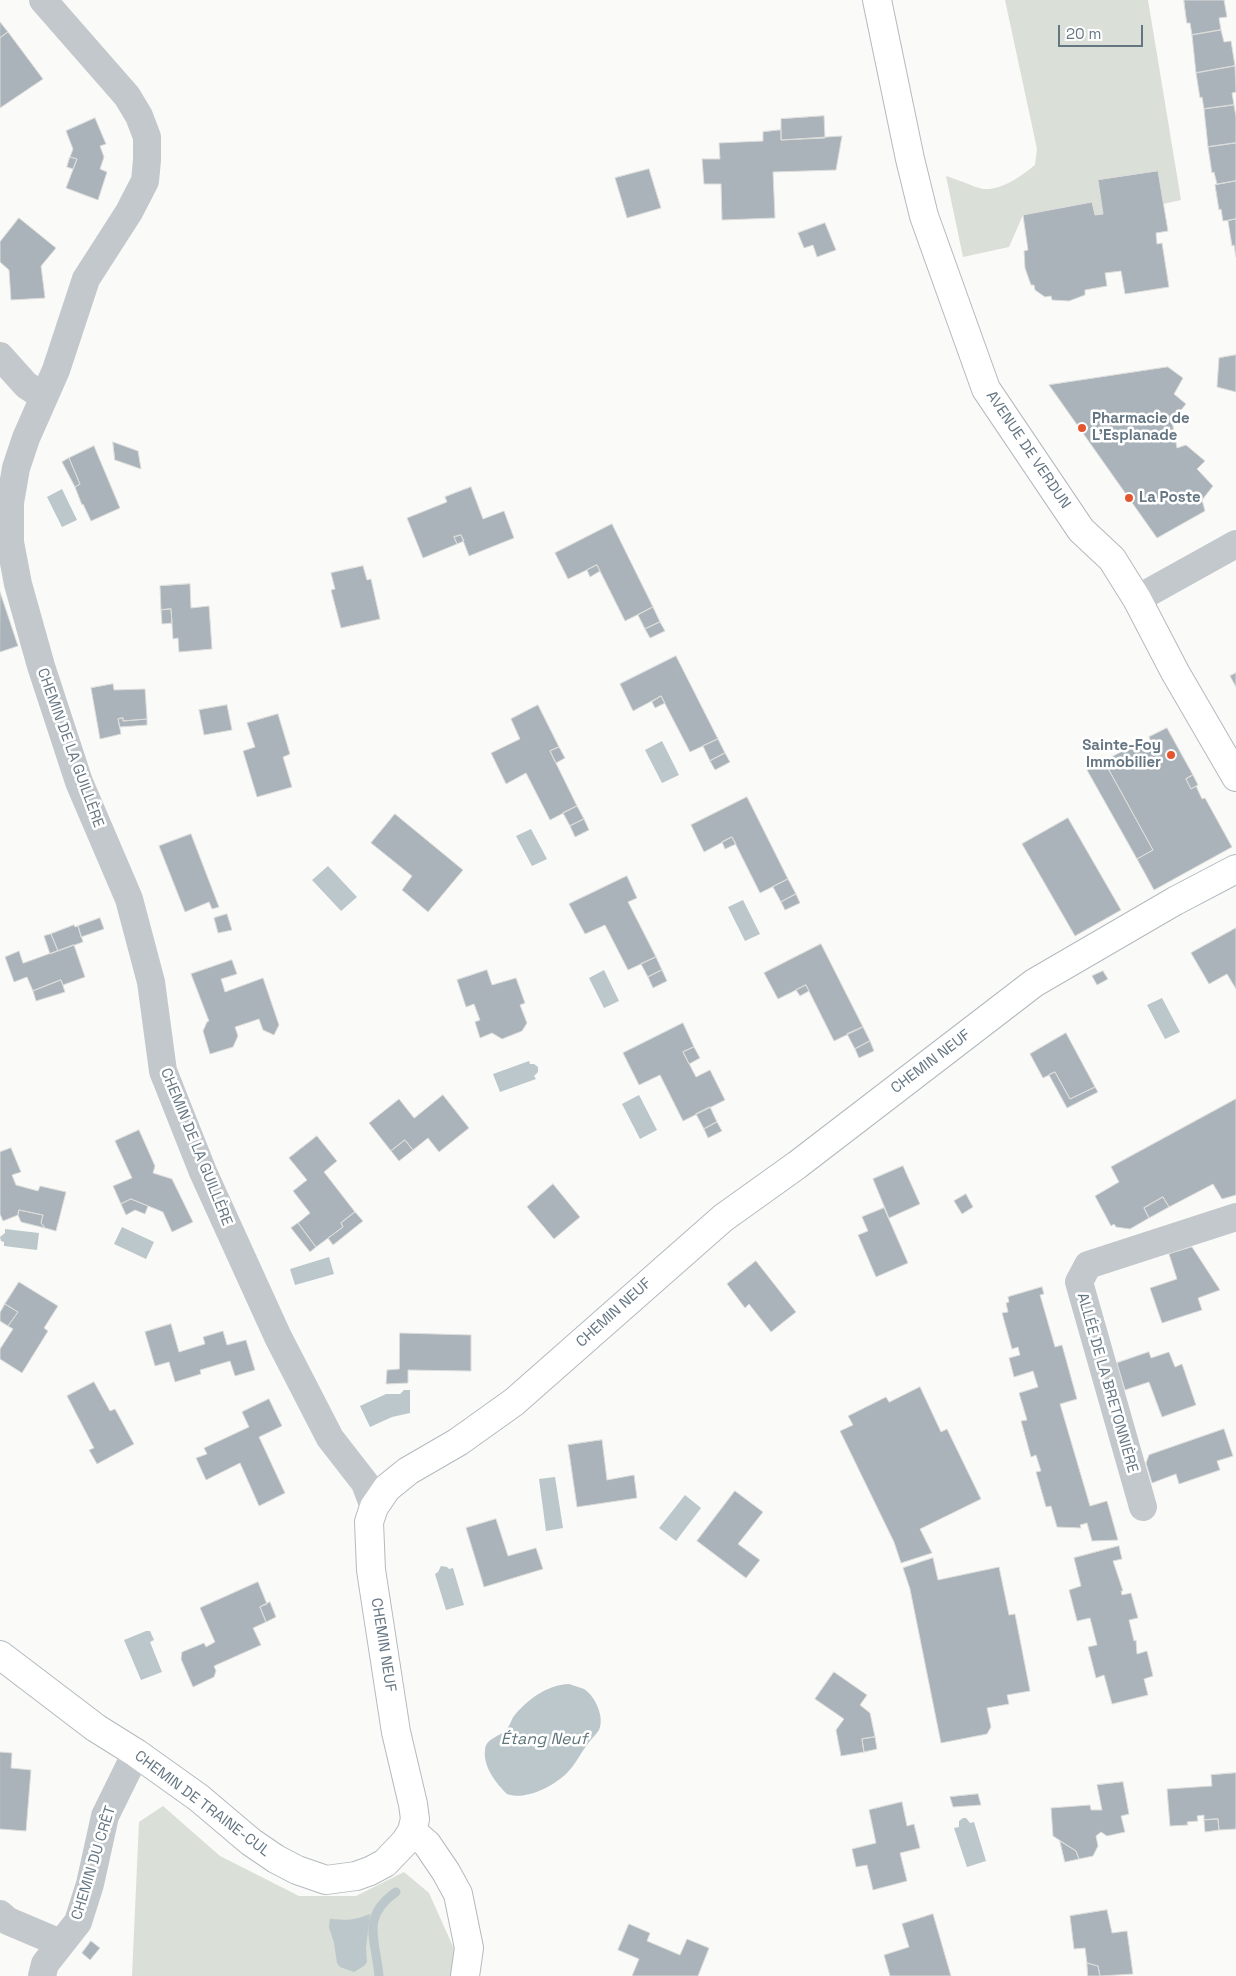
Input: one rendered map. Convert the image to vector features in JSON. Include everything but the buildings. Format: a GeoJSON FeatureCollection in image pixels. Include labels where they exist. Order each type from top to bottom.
{"type":"FeatureCollection","features":[{"type":"Feature","properties":{"kind":"street","name":"CHEMIN DE LA GUILLÈRE"},"geometry":{"type":"LineString","coordinates":[[44,0],[127,96],[139,116],[147,137],[147,160],[145,182],[129,212],[86,279],[56,370],[26,438],[16,468],[10,503],[10,542],[18,584],[40,666],[79,782],[129,898],[151,982],[163,1071],[203,1172],[278,1337],[330,1438],[366,1482],[374,1507]]}},
{"type":"Feature","properties":{"kind":"street","name":"AVENUE DE VERDUN"},"geometry":{"type":"LineString","coordinates":[[877,0],[910,159],[924,216],[986,389],[1081,530],[1112,559],[1137,599],[1236,777]]}},
{"type":"Feature","properties":{"kind":"street"},"geometry":{"type":"LineString","coordinates":[[0,356],[26,385],[44,397]]}},
{"type":"Feature","properties":{"kind":"street"},"geometry":{"type":"LineString","coordinates":[[1137,599],[1236,544]]}},
{"type":"Feature","properties":{"kind":"street","name":"CHEMIN NEUF"},"geometry":{"type":"LineString","coordinates":[[412,1831],[415,1819],[414,1804],[396,1732],[371,1570],[369,1522],[374,1507],[387,1488],[408,1471],[458,1442],[514,1402],[723,1218],[797,1165],[1034,983],[1182,897],[1236,869]]}},
{"type":"Feature","properties":{"kind":"street","name":"CHEMIN NEUF"},"geometry":{"type":"LineString","coordinates":[[1125,930],[1236,888]]}},
{"type":"Feature","properties":{"kind":"street","name":"ALLÉE DE LA BRETONNIÈRE"},"geometry":{"type":"LineString","coordinates":[[1143,1507],[1079,1282],[1088,1265],[1236,1217]]}},
{"type":"Feature","properties":{"kind":"street","name":"CHEMIN DE TRAINE-CUL"},"geometry":{"type":"LineString","coordinates":[[0,1655],[96,1728],[136,1753],[199,1798],[251,1842],[276,1859],[297,1870],[326,1880],[356,1876],[385,1863],[405,1842],[412,1831]]}},
{"type":"Feature","properties":{"kind":"street","name":"CHEMIN DU CRÊT"},"geometry":{"type":"LineString","coordinates":[[42,1976],[45,1964],[78,1922],[90,1884],[106,1816],[136,1753]]}},
{"type":"Feature","properties":{"kind":"street"},"geometry":{"type":"LineString","coordinates":[[412,1831],[427,1844],[458,1894],[469,1948],[464,1976]]}},
{"type":"Feature","properties":{"kind":"street"},"geometry":{"type":"LineString","coordinates":[[0,1914],[8,1920],[60,1943]]}},
{"type":"Feature","properties":{"kind":"shaded area"},"geometry":{"type":"Polygon","coordinates":[[[1005,0],[1148,0],[1181,200],[1163,204],[1156,171],[1099,180],[1103,214],[1095,215],[1092,202],[1023,215],[1009,247],[963,257],[946,176],[981,189],[991,189],[1011,182],[1035,165],[1037,149],[1005,0]]]}},
{"type":"Feature","properties":{"kind":"shaded area"},"geometry":{"type":"Polygon","coordinates":[[[163,1806],[220,1856],[299,1896],[356,1896],[404,1872],[429,1893],[455,1951],[454,1976],[132,1976],[139,1822],[163,1806]]]}},
{"type":"Feature","properties":{"kind":"water"},"geometry":{"type":"Polygon","coordinates":[[[62,489],[77,520],[62,527],[47,497],[62,489]]]}},
{"type":"Feature","properties":{"kind":"water"},"geometry":{"type":"Polygon","coordinates":[[[662,741],[679,775],[662,783],[645,750],[662,741]]]}},
{"type":"Feature","properties":{"kind":"water"},"geometry":{"type":"Polygon","coordinates":[[[531,829],[547,859],[532,866],[516,836],[531,829]]]}},
{"type":"Feature","properties":{"kind":"water"},"geometry":{"type":"Polygon","coordinates":[[[328,866],[357,897],[341,911],[312,880],[328,866]]]}},
{"type":"Feature","properties":{"kind":"water"},"geometry":{"type":"Polygon","coordinates":[[[743,900],[760,934],[745,941],[728,907],[743,900]]]}},
{"type":"Feature","properties":{"kind":"water"},"geometry":{"type":"Polygon","coordinates":[[[604,970],[619,1001],[604,1008],[589,978],[604,970]]]}},
{"type":"Feature","properties":{"kind":"water"},"geometry":{"type":"Polygon","coordinates":[[[1162,998],[1180,1032],[1165,1039],[1147,1005],[1162,998]]]}},
{"type":"Feature","properties":{"kind":"water"},"geometry":{"type":"Polygon","coordinates":[[[529,1061],[530,1064],[538,1067],[538,1072],[534,1076],[536,1079],[500,1092],[493,1074],[529,1061]]]}},
{"type":"Feature","properties":{"kind":"water"},"geometry":{"type":"Polygon","coordinates":[[[639,1095],[657,1130],[640,1139],[622,1104],[639,1095]]]}},
{"type":"Feature","properties":{"kind":"water"},"geometry":{"type":"Polygon","coordinates":[[[122,1227],[154,1242],[146,1259],[114,1244],[122,1227]]]}},
{"type":"Feature","properties":{"kind":"water"},"geometry":{"type":"Polygon","coordinates":[[[5,1229],[39,1233],[37,1250],[4,1246],[4,1242],[1,1241],[0,1237],[5,1233],[5,1229]]]}},
{"type":"Feature","properties":{"kind":"water"},"geometry":{"type":"Polygon","coordinates":[[[329,1257],[334,1274],[295,1285],[290,1269],[329,1257]]]}},
{"type":"Feature","properties":{"kind":"water"},"geometry":{"type":"Polygon","coordinates":[[[404,1390],[410,1390],[410,1413],[392,1417],[370,1427],[360,1406],[386,1394],[400,1394],[404,1390]]]}},
{"type":"Feature","properties":{"kind":"water"},"geometry":{"type":"Polygon","coordinates":[[[555,1477],[563,1528],[546,1531],[539,1479],[555,1477]]]}},
{"type":"Feature","properties":{"kind":"water"},"geometry":{"type":"Polygon","coordinates":[[[685,1495],[701,1508],[676,1541],[659,1528],[685,1495]]]}},
{"type":"Feature","properties":{"kind":"water"},"geometry":{"type":"Polygon","coordinates":[[[441,1566],[449,1569],[453,1568],[464,1605],[446,1610],[435,1574],[441,1566]]]}},
{"type":"Feature","properties":{"kind":"water"},"geometry":{"type":"Polygon","coordinates":[[[150,1631],[154,1640],[150,1642],[162,1672],[141,1680],[124,1640],[150,1631]]]}},
{"type":"Feature","properties":{"kind":"water","name":"Étang Neuf"},"geometry":{"type":"Polygon","coordinates":[[[569,1684],[584,1689],[592,1697],[600,1713],[601,1725],[599,1730],[570,1770],[555,1783],[539,1791],[522,1796],[507,1794],[488,1768],[485,1756],[486,1746],[490,1740],[509,1727],[514,1716],[538,1694],[553,1687],[569,1684]]]}},
{"type":"Feature","properties":{"kind":"water"},"geometry":{"type":"Polygon","coordinates":[[[966,1818],[970,1823],[974,1822],[986,1861],[967,1867],[954,1828],[959,1827],[959,1821],[966,1818]]]}},
{"type":"Feature","properties":{"kind":"water"},"geometry":{"type":"Polygon","coordinates":[[[370,1914],[366,1948],[367,1962],[354,1972],[340,1967],[337,1963],[329,1927],[330,1919],[350,1920],[370,1914]]]}},
{"type":"Feature","properties":{"kind":"waterway"},"geometry":{"type":"LineString","coordinates":[[379,1976],[373,1930],[374,1920],[385,1901],[396,1892]]}},
{"type":"Feature","properties":{"kind":"place","name":"Pharmacie de L'Esplanade"},"geometry":{"type":"Point","coordinates":[1082,428]}},
{"type":"Feature","properties":{"kind":"place","name":"La Poste"},"geometry":{"type":"Point","coordinates":[1129,498]}},
{"type":"Feature","properties":{"kind":"place","name":"Sainte-Foy Immobilier"},"geometry":{"type":"Point","coordinates":[1171,755]}}]}
